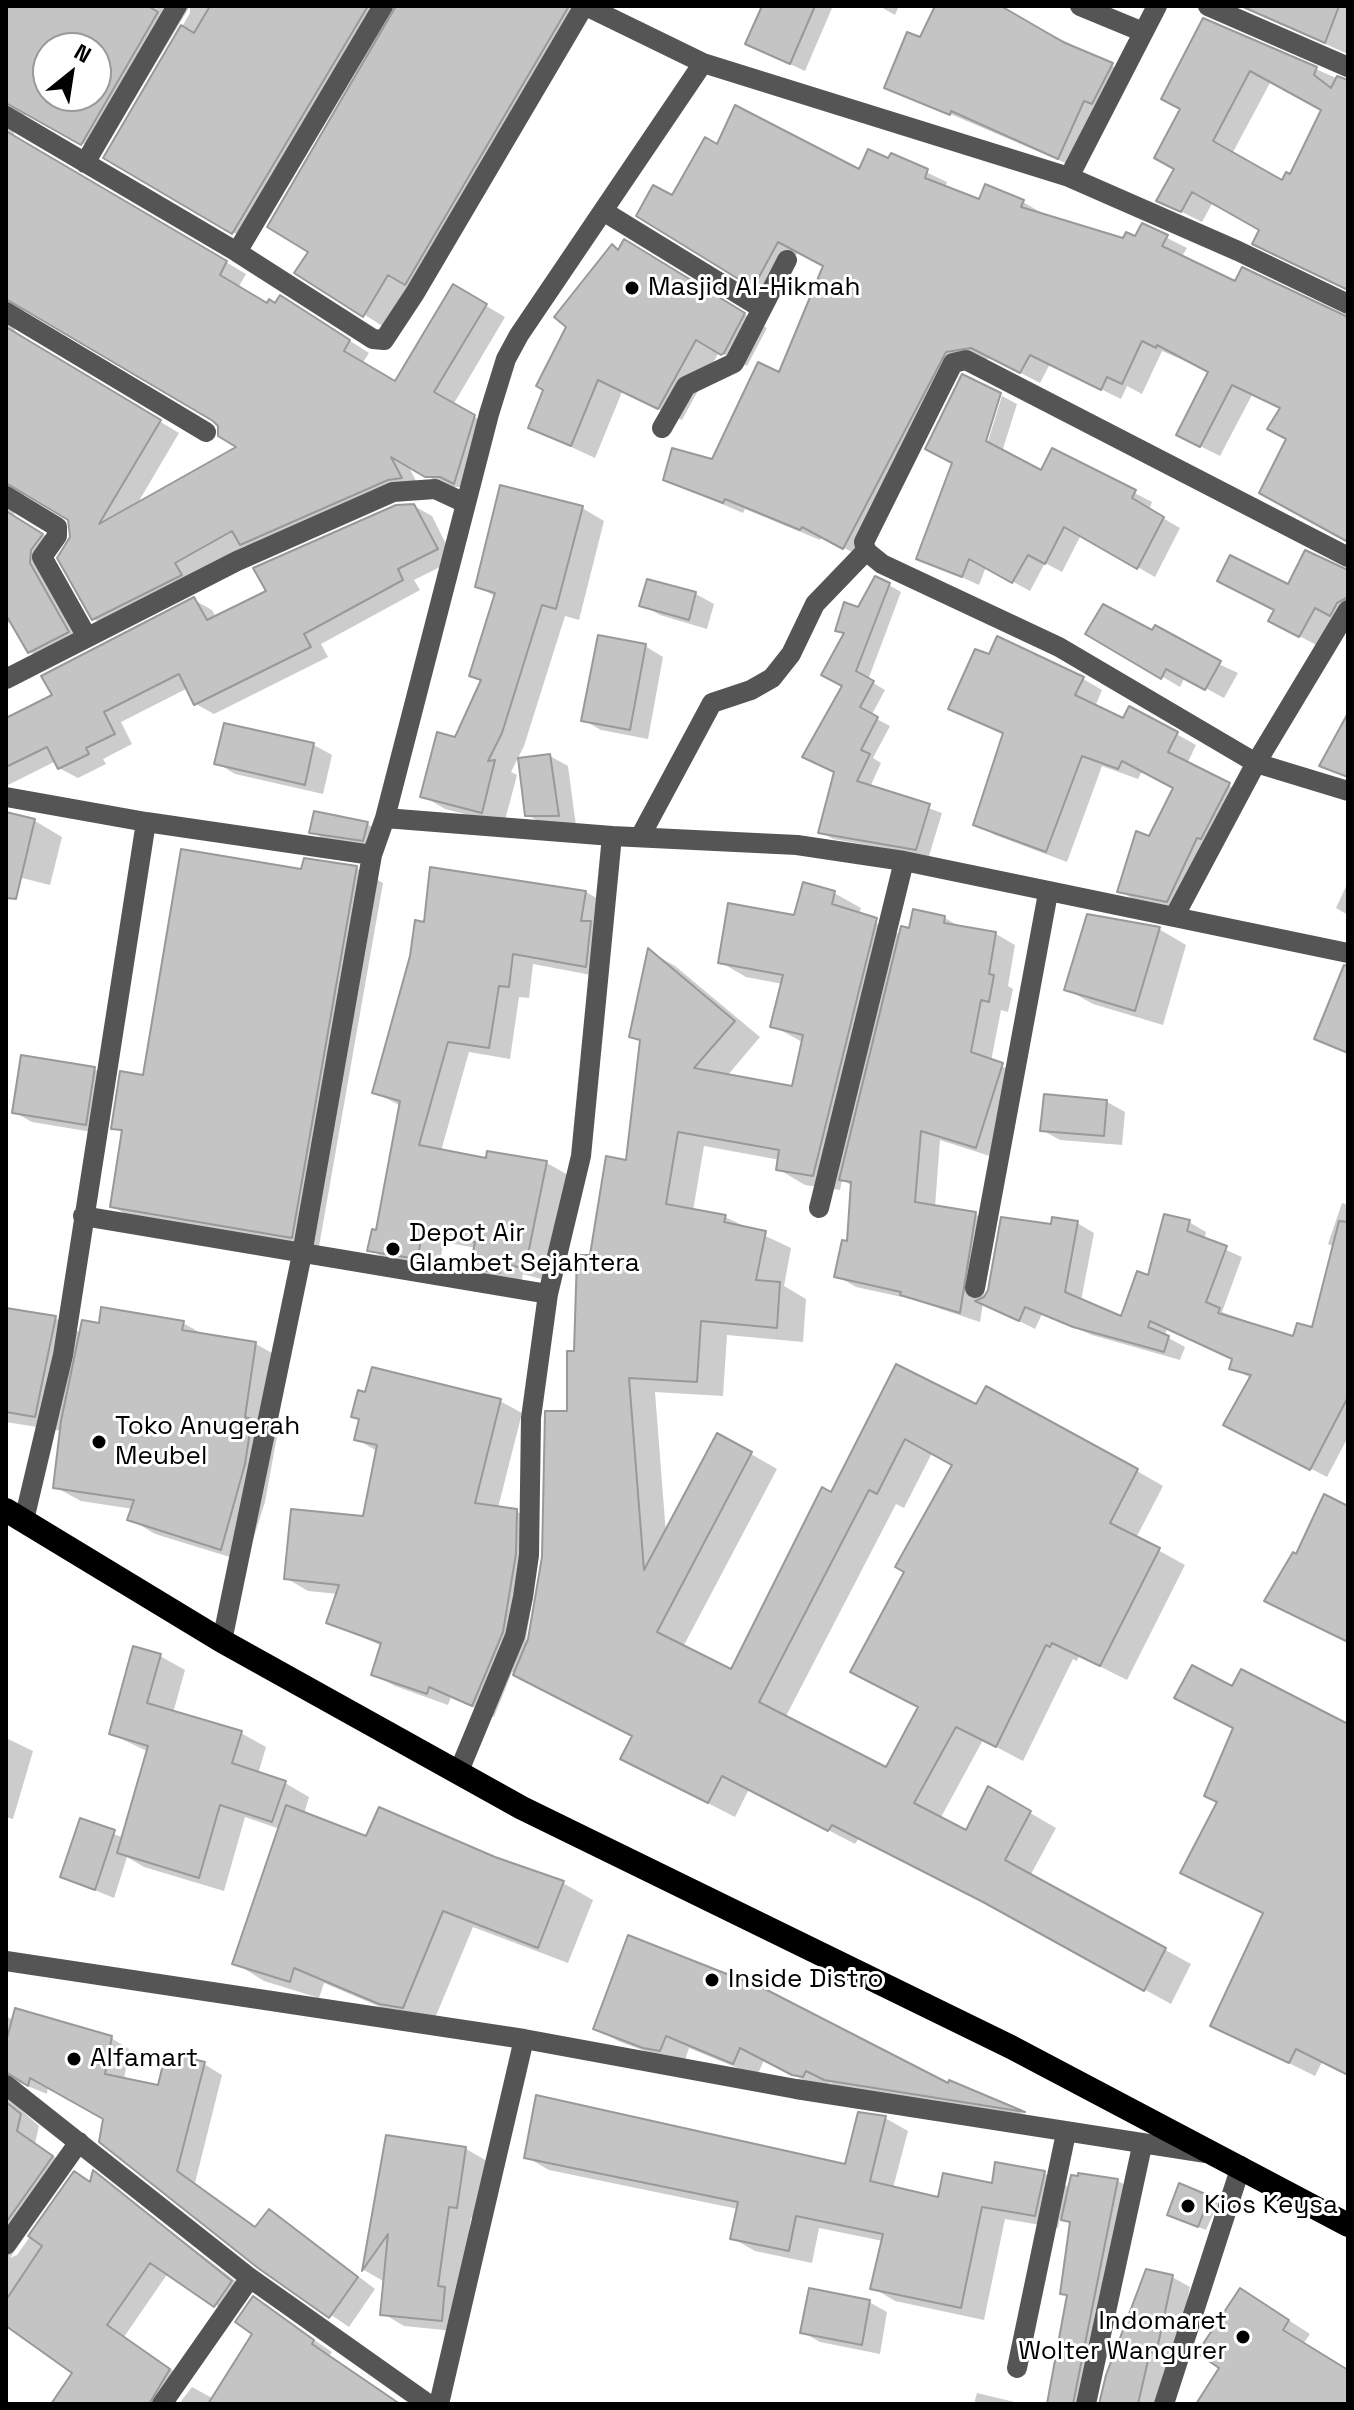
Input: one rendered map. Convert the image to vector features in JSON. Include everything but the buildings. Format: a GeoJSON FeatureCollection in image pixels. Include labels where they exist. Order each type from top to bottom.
{"type":"FeatureCollection","features":[{"type":"Feature","properties":{"kind":"highway"},"geometry":{"type":"LineString","coordinates":[[15,1515],[222,1641],[522,1808],[1011,2047],[1348,2225]]}},
{"type":"Feature","properties":{"kind":"street"},"geometry":{"type":"LineString","coordinates":[[237,252],[383,6]]}},
{"type":"Feature","properties":{"kind":"street"},"geometry":{"type":"LineString","coordinates":[[6,116],[237,252],[373,339],[388,337],[585,6],[703,63],[1069,177],[1238,251],[1348,304]]}},
{"type":"Feature","properties":{"kind":"street"},"geometry":{"type":"LineString","coordinates":[[1080,6],[1143,32]]}},
{"type":"Feature","properties":{"kind":"street"},"geometry":{"type":"LineString","coordinates":[[1069,177],[1157,6]]}},
{"type":"Feature","properties":{"kind":"street"},"geometry":{"type":"LineString","coordinates":[[1208,6],[1348,67]]}},
{"type":"Feature","properties":{"kind":"street"},"geometry":{"type":"LineString","coordinates":[[85,163],[172,8]]}},
{"type":"Feature","properties":{"kind":"street"},"geometry":{"type":"LineString","coordinates":[[222,1641],[302,1254],[372,855],[385,818],[465,503],[506,359],[703,63]]}},
{"type":"Feature","properties":{"kind":"street"},"geometry":{"type":"LineString","coordinates":[[603,211],[761,308]]}},
{"type":"Feature","properties":{"kind":"street"},"geometry":{"type":"LineString","coordinates":[[662,428],[686,386],[734,363],[787,260]]}},
{"type":"Feature","properties":{"kind":"street"},"geometry":{"type":"LineString","coordinates":[[6,312],[206,432]]}},
{"type":"Feature","properties":{"kind":"street"},"geometry":{"type":"LineString","coordinates":[[640,837],[712,703],[751,690],[772,678],[791,654],[815,604],[866,551],[867,533],[953,363],[966,360],[1348,557]]}},
{"type":"Feature","properties":{"kind":"street"},"geometry":{"type":"LineString","coordinates":[[6,679],[237,561],[393,492],[435,489],[465,503]]}},
{"type":"Feature","properties":{"kind":"street"},"geometry":{"type":"LineString","coordinates":[[6,496],[57,527],[57,536],[42,557],[87,637]]}},
{"type":"Feature","properties":{"kind":"street"},"geometry":{"type":"LineString","coordinates":[[866,551],[882,564],[1059,647],[1256,763],[1348,791]]}},
{"type":"Feature","properties":{"kind":"street"},"geometry":{"type":"LineString","coordinates":[[1174,917],[1256,763],[1348,610]]}},
{"type":"Feature","properties":{"kind":"street"},"geometry":{"type":"LineString","coordinates":[[6,797],[146,822],[372,855]]}},
{"type":"Feature","properties":{"kind":"street"},"geometry":{"type":"LineString","coordinates":[[385,818],[612,836],[797,845],[904,861],[1348,953]]}},
{"type":"Feature","properties":{"kind":"street"},"geometry":{"type":"LineString","coordinates":[[15,1515],[63,1355],[146,822]]}},
{"type":"Feature","properties":{"kind":"street"},"geometry":{"type":"LineString","coordinates":[[459,1771],[515,1636],[523,1597],[529,1555],[531,1418],[548,1294],[581,1156],[612,836]]}},
{"type":"Feature","properties":{"kind":"street"},"geometry":{"type":"LineString","coordinates":[[819,1208],[904,861]]}},
{"type":"Feature","properties":{"kind":"street"},"geometry":{"type":"LineString","coordinates":[[975,1288],[1048,893]]}},
{"type":"Feature","properties":{"kind":"street"},"geometry":{"type":"LineString","coordinates":[[83,1216],[548,1294]]}},
{"type":"Feature","properties":{"kind":"street"},"geometry":{"type":"LineString","coordinates":[[6,1961],[524,2039],[796,2089],[1231,2161],[1164,2404]]}},
{"type":"Feature","properties":{"kind":"street"},"geometry":{"type":"LineString","coordinates":[[439,2404],[524,2039]]}},
{"type":"Feature","properties":{"kind":"street"},"geometry":{"type":"LineString","coordinates":[[6,2085],[250,2278],[428,2404]]}},
{"type":"Feature","properties":{"kind":"street"},"geometry":{"type":"LineString","coordinates":[[1017,2368],[1066,2133]]}},
{"type":"Feature","properties":{"kind":"street"},"geometry":{"type":"LineString","coordinates":[[6,2245],[79,2142]]}},
{"type":"Feature","properties":{"kind":"street"},"geometry":{"type":"LineString","coordinates":[[1086,2404],[1142,2146]]}},
{"type":"Feature","properties":{"kind":"street"},"geometry":{"type":"LineString","coordinates":[[170,2401],[250,2278]]}},
{"type":"Feature","properties":{"kind":"place","name":"Masjid Al-Hikmah"},"geometry":{"type":"Point","coordinates":[632,288]}},
{"type":"Feature","properties":{"kind":"place","name":"Depot Air Glambet Sejahtera"},"geometry":{"type":"Point","coordinates":[393,1249]}},
{"type":"Feature","properties":{"kind":"place","name":"Toko Anugerah Meubel"},"geometry":{"type":"Point","coordinates":[99,1442]}},
{"type":"Feature","properties":{"kind":"place","name":"Inside Distro"},"geometry":{"type":"Point","coordinates":[712,1980]}},
{"type":"Feature","properties":{"kind":"place","name":"Alfamart"},"geometry":{"type":"Point","coordinates":[74,2059]}},
{"type":"Feature","properties":{"kind":"place","name":"Kios Keysa"},"geometry":{"type":"Point","coordinates":[1188,2206]}},
{"type":"Feature","properties":{"kind":"place","name":"Indomaret Wolter Wangurer"},"geometry":{"type":"Point","coordinates":[1243,2337]}}]}
